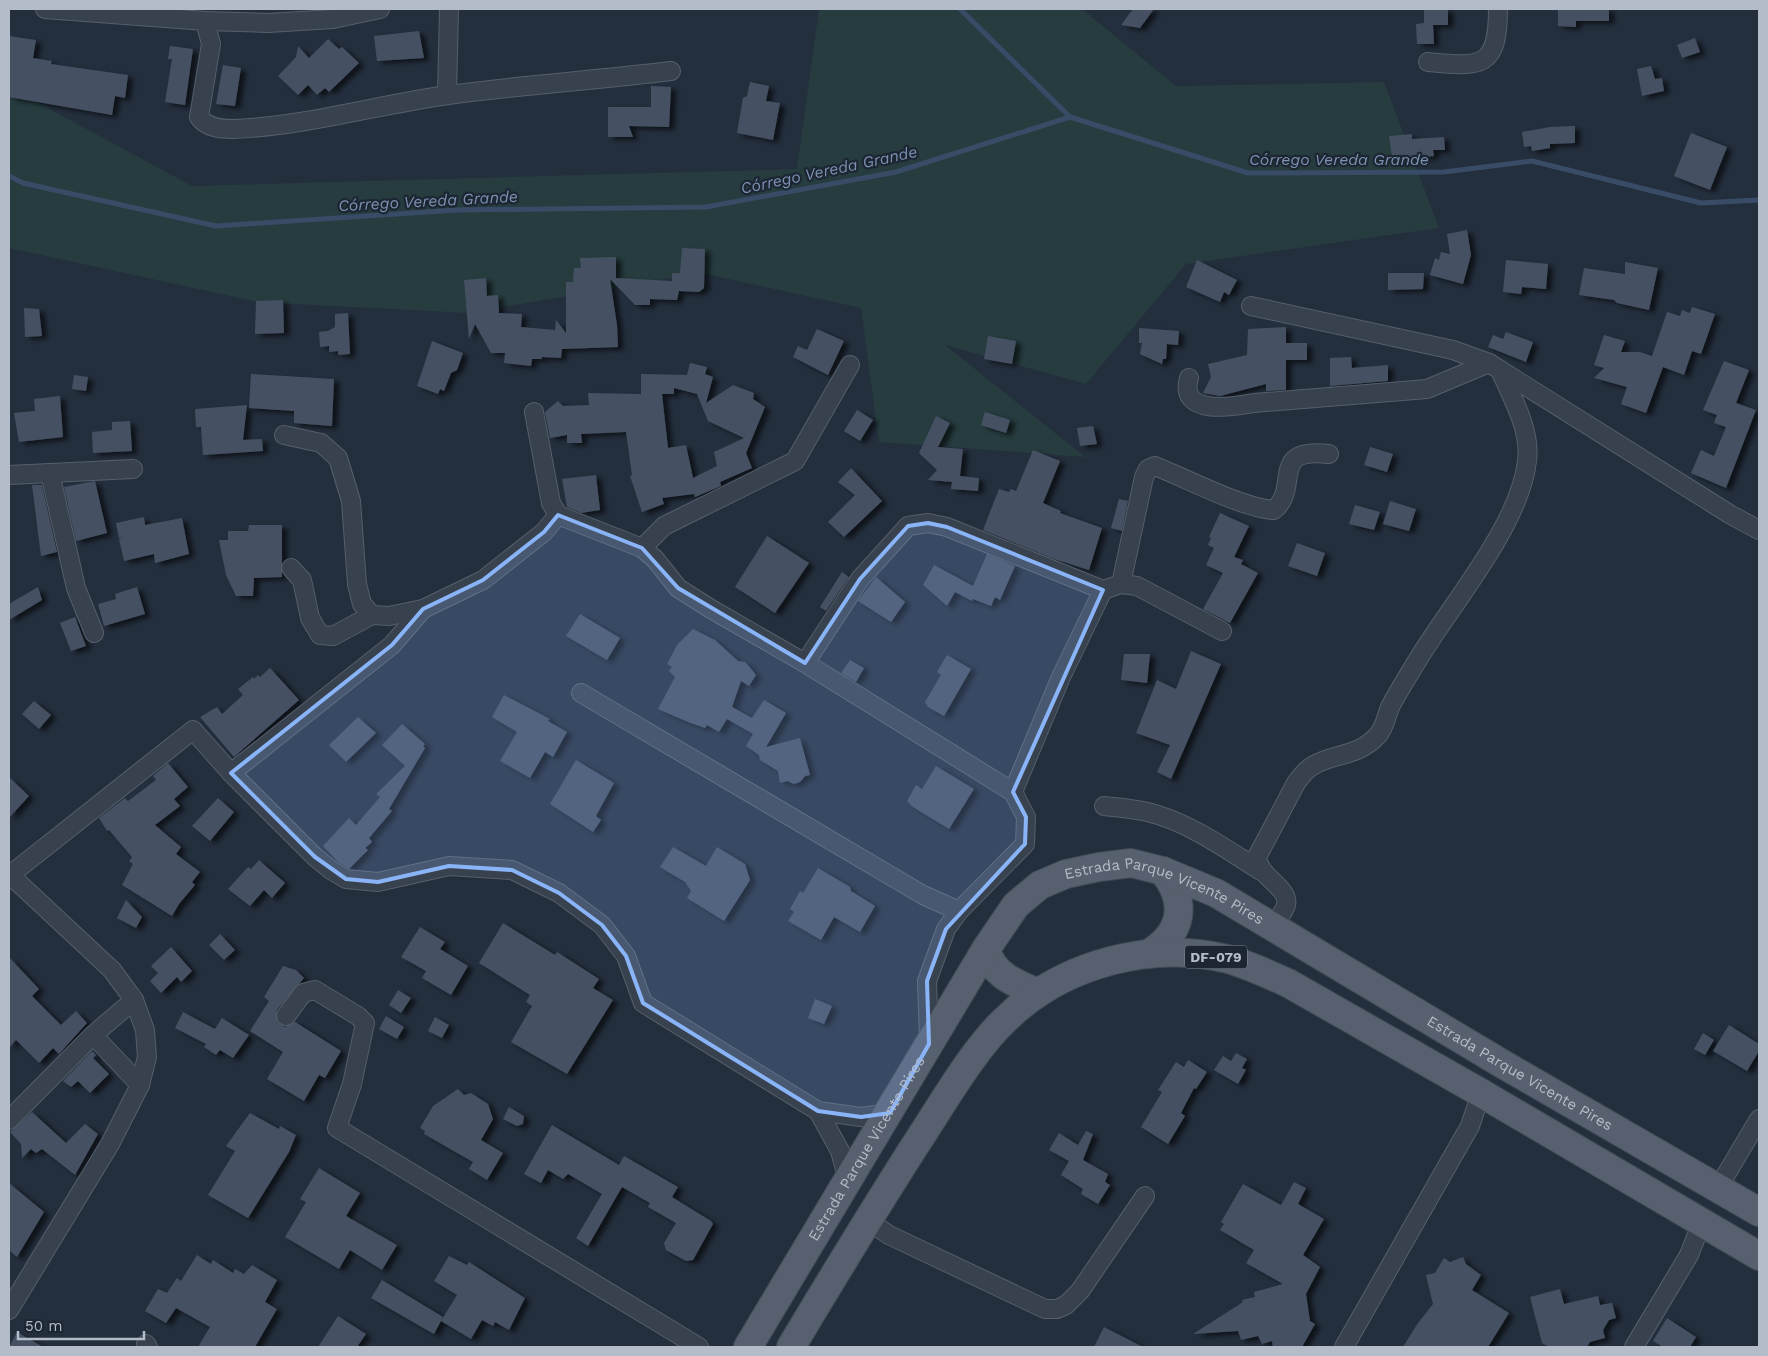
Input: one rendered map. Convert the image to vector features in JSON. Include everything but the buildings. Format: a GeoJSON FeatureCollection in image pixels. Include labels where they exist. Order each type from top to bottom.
{"type":"FeatureCollection","features":[{"type":"Feature","properties":{"kind":"main road","name":"Estrada Parque Vicente Pires"},"geometry":{"type":"LineString","coordinates":[[748,1347],[986,949],[1016,905],[1040,886],[1066,874],[1099,867],[1131,863],[1163,871],[1216,893],[1271,928],[1759,1212]]}},
{"type":"Feature","properties":{"kind":"main road"},"geometry":{"type":"LineString","coordinates":[[1148,954],[1162,946],[1173,932],[1178,917],[1179,900],[1173,884],[1163,871]]}},
{"type":"Feature","properties":{"kind":"main road"},"geometry":{"type":"LineString","coordinates":[[986,949],[988,957],[999,973],[1014,983],[1036,992]]}},
{"type":"Feature","properties":{"kind":"main road","name":"DF-079"},"geometry":{"type":"LineString","coordinates":[[791,1347],[867,1220],[975,1056],[1005,1019],[1036,992],[1085,968],[1148,954],[1199,954],[1228,959],[1260,970],[1288,983],[1481,1093],[1759,1256]]}},
{"type":"Feature","properties":{"kind":"street"},"geometry":{"type":"LineString","coordinates":[[45,9],[205,21],[268,23],[333,19],[380,9]]}},
{"type":"Feature","properties":{"kind":"street"},"geometry":{"type":"LineString","coordinates":[[447,96],[449,9]]}},
{"type":"Feature","properties":{"kind":"street"},"geometry":{"type":"LineString","coordinates":[[1428,62],[1460,65],[1478,64],[1493,52],[1498,14]]}},
{"type":"Feature","properties":{"kind":"street"},"geometry":{"type":"LineString","coordinates":[[205,21],[210,44],[199,118],[203,124],[216,128],[232,129],[298,124],[447,96],[671,71]]}},
{"type":"Feature","properties":{"kind":"street"},"geometry":{"type":"LineString","coordinates":[[1251,306],[1452,350],[1495,368],[1731,515],[1759,530]]}},
{"type":"Feature","properties":{"kind":"street"},"geometry":{"type":"LineString","coordinates":[[642,548],[664,526],[795,461],[850,365]]}},
{"type":"Feature","properties":{"kind":"street"},"geometry":{"type":"LineString","coordinates":[[1189,378],[1186,388],[1189,397],[1200,405],[1230,407],[1254,403],[1427,390],[1495,368]]}},
{"type":"Feature","properties":{"kind":"street"},"geometry":{"type":"LineString","coordinates":[[1261,871],[1256,857],[1296,783],[1304,773],[1317,763],[1346,756],[1360,749],[1379,734],[1390,708],[1418,660],[1490,548],[1512,509],[1524,480],[1528,459],[1526,432],[1495,368]]}},
{"type":"Feature","properties":{"kind":"street"},"geometry":{"type":"LineString","coordinates":[[534,412],[551,503],[558,515],[642,548],[654,559],[678,588],[805,663],[1013,792],[1026,817],[1025,844],[959,911],[946,929],[927,981],[929,1044]]}},
{"type":"Feature","properties":{"kind":"street"},"geometry":{"type":"LineString","coordinates":[[284,435],[322,443],[338,458],[351,501],[357,584],[362,604],[372,615]]}},
{"type":"Feature","properties":{"kind":"street"},"geometry":{"type":"LineString","coordinates":[[1121,584],[1144,477],[1148,469],[1155,466],[1242,502],[1274,510],[1280,505],[1293,460],[1306,453],[1329,454]]}},
{"type":"Feature","properties":{"kind":"street"},"geometry":{"type":"LineString","coordinates":[[9,475],[133,469]]}},
{"type":"Feature","properties":{"kind":"street"},"geometry":{"type":"LineString","coordinates":[[50,473],[76,588],[94,633]]}},
{"type":"Feature","properties":{"kind":"street"},"geometry":{"type":"LineString","coordinates":[[291,568],[302,580],[310,618],[320,635],[333,636],[372,615],[389,616],[423,609],[483,580],[544,532],[558,515]]}},
{"type":"Feature","properties":{"kind":"street"},"geometry":{"type":"LineString","coordinates":[[805,663],[860,579],[908,526],[928,523],[947,527],[1103,590],[1121,584],[1137,586],[1222,631]]}},
{"type":"Feature","properties":{"kind":"street"},"geometry":{"type":"LineString","coordinates":[[1013,792],[1061,678],[1103,590]]}},
{"type":"Feature","properties":{"kind":"street"},"geometry":{"type":"LineString","coordinates":[[231,773],[392,645],[423,609]]}},
{"type":"Feature","properties":{"kind":"street"},"geometry":{"type":"LineString","coordinates":[[581,693],[923,895],[959,911]]}},
{"type":"Feature","properties":{"kind":"street"},"geometry":{"type":"LineString","coordinates":[[9,1310],[110,1144],[140,1084],[147,1057],[145,1030],[134,1000],[112,970],[9,875],[193,730],[231,773],[315,857],[346,879],[378,882],[449,866],[512,870],[559,893],[602,924],[626,956],[643,1003],[818,1111],[861,1117],[890,1112]]}},
{"type":"Feature","properties":{"kind":"street"},"geometry":{"type":"LineString","coordinates":[[1104,806],[1140,810],[1160,815],[1203,837],[1261,871],[1282,889],[1286,897],[1286,906],[1271,928]]}},
{"type":"Feature","properties":{"kind":"street"},"geometry":{"type":"LineString","coordinates":[[286,1016],[303,992],[315,990],[358,1016],[365,1023],[352,1084],[337,1128],[699,1347]]}},
{"type":"Feature","properties":{"kind":"street"},"geometry":{"type":"LineString","coordinates":[[9,1120],[93,1035],[134,1000]]}},
{"type":"Feature","properties":{"kind":"street"},"geometry":{"type":"LineString","coordinates":[[93,1035],[140,1084]]}},
{"type":"Feature","properties":{"kind":"street"},"geometry":{"type":"LineString","coordinates":[[1344,1347],[1470,1126],[1481,1093]]}},
{"type":"Feature","properties":{"kind":"street"},"geometry":{"type":"LineString","coordinates":[[818,1111],[840,1151],[848,1180]]}},
{"type":"Feature","properties":{"kind":"street"},"geometry":{"type":"LineString","coordinates":[[1718,1188],[1759,1118]]}},
{"type":"Feature","properties":{"kind":"street"},"geometry":{"type":"LineString","coordinates":[[867,1220],[889,1235],[1045,1309],[1057,1309],[1066,1305],[1080,1290],[1145,1196]]}},
{"type":"Feature","properties":{"kind":"street"},"geometry":{"type":"LineString","coordinates":[[1634,1347],[1689,1255],[1702,1222]]}},
{"type":"Feature","properties":{"kind":"highlighted area"},"geometry":{"type":"Polygon","coordinates":[[[558,515],[642,548],[678,588],[805,663],[860,579],[908,526],[928,523],[947,527],[1103,590],[1013,792],[1026,817],[1025,844],[946,929],[927,981],[929,1044],[890,1113],[861,1117],[818,1111],[643,1003],[626,956],[602,925],[559,893],[512,870],[449,866],[378,882],[346,879],[315,857],[231,773],[392,645],[423,609],[483,580],[544,532],[558,515]]]}},
{"type":"Feature","properties":{"kind":"green space"},"geometry":{"type":"Polygon","coordinates":[[[819,9],[1082,9],[1176,86],[1384,82],[1439,228],[1186,264],[1086,384],[945,345],[1085,457],[879,442],[861,308],[701,273],[468,313],[258,302],[9,248],[9,87],[192,186],[797,169],[819,9]]]}},
{"type":"Feature","properties":{"kind":"waterway"},"geometry":{"type":"LineString","coordinates":[[960,9],[1070,117]]}},
{"type":"Feature","properties":{"kind":"waterway","name":"Córrego Vereda Grande"},"geometry":{"type":"LineString","coordinates":[[9,176],[23,183],[216,226],[457,210],[706,207],[896,172],[1070,117],[1248,173],[1444,172],[1532,161],[1701,203],[1759,200]]}}]}
